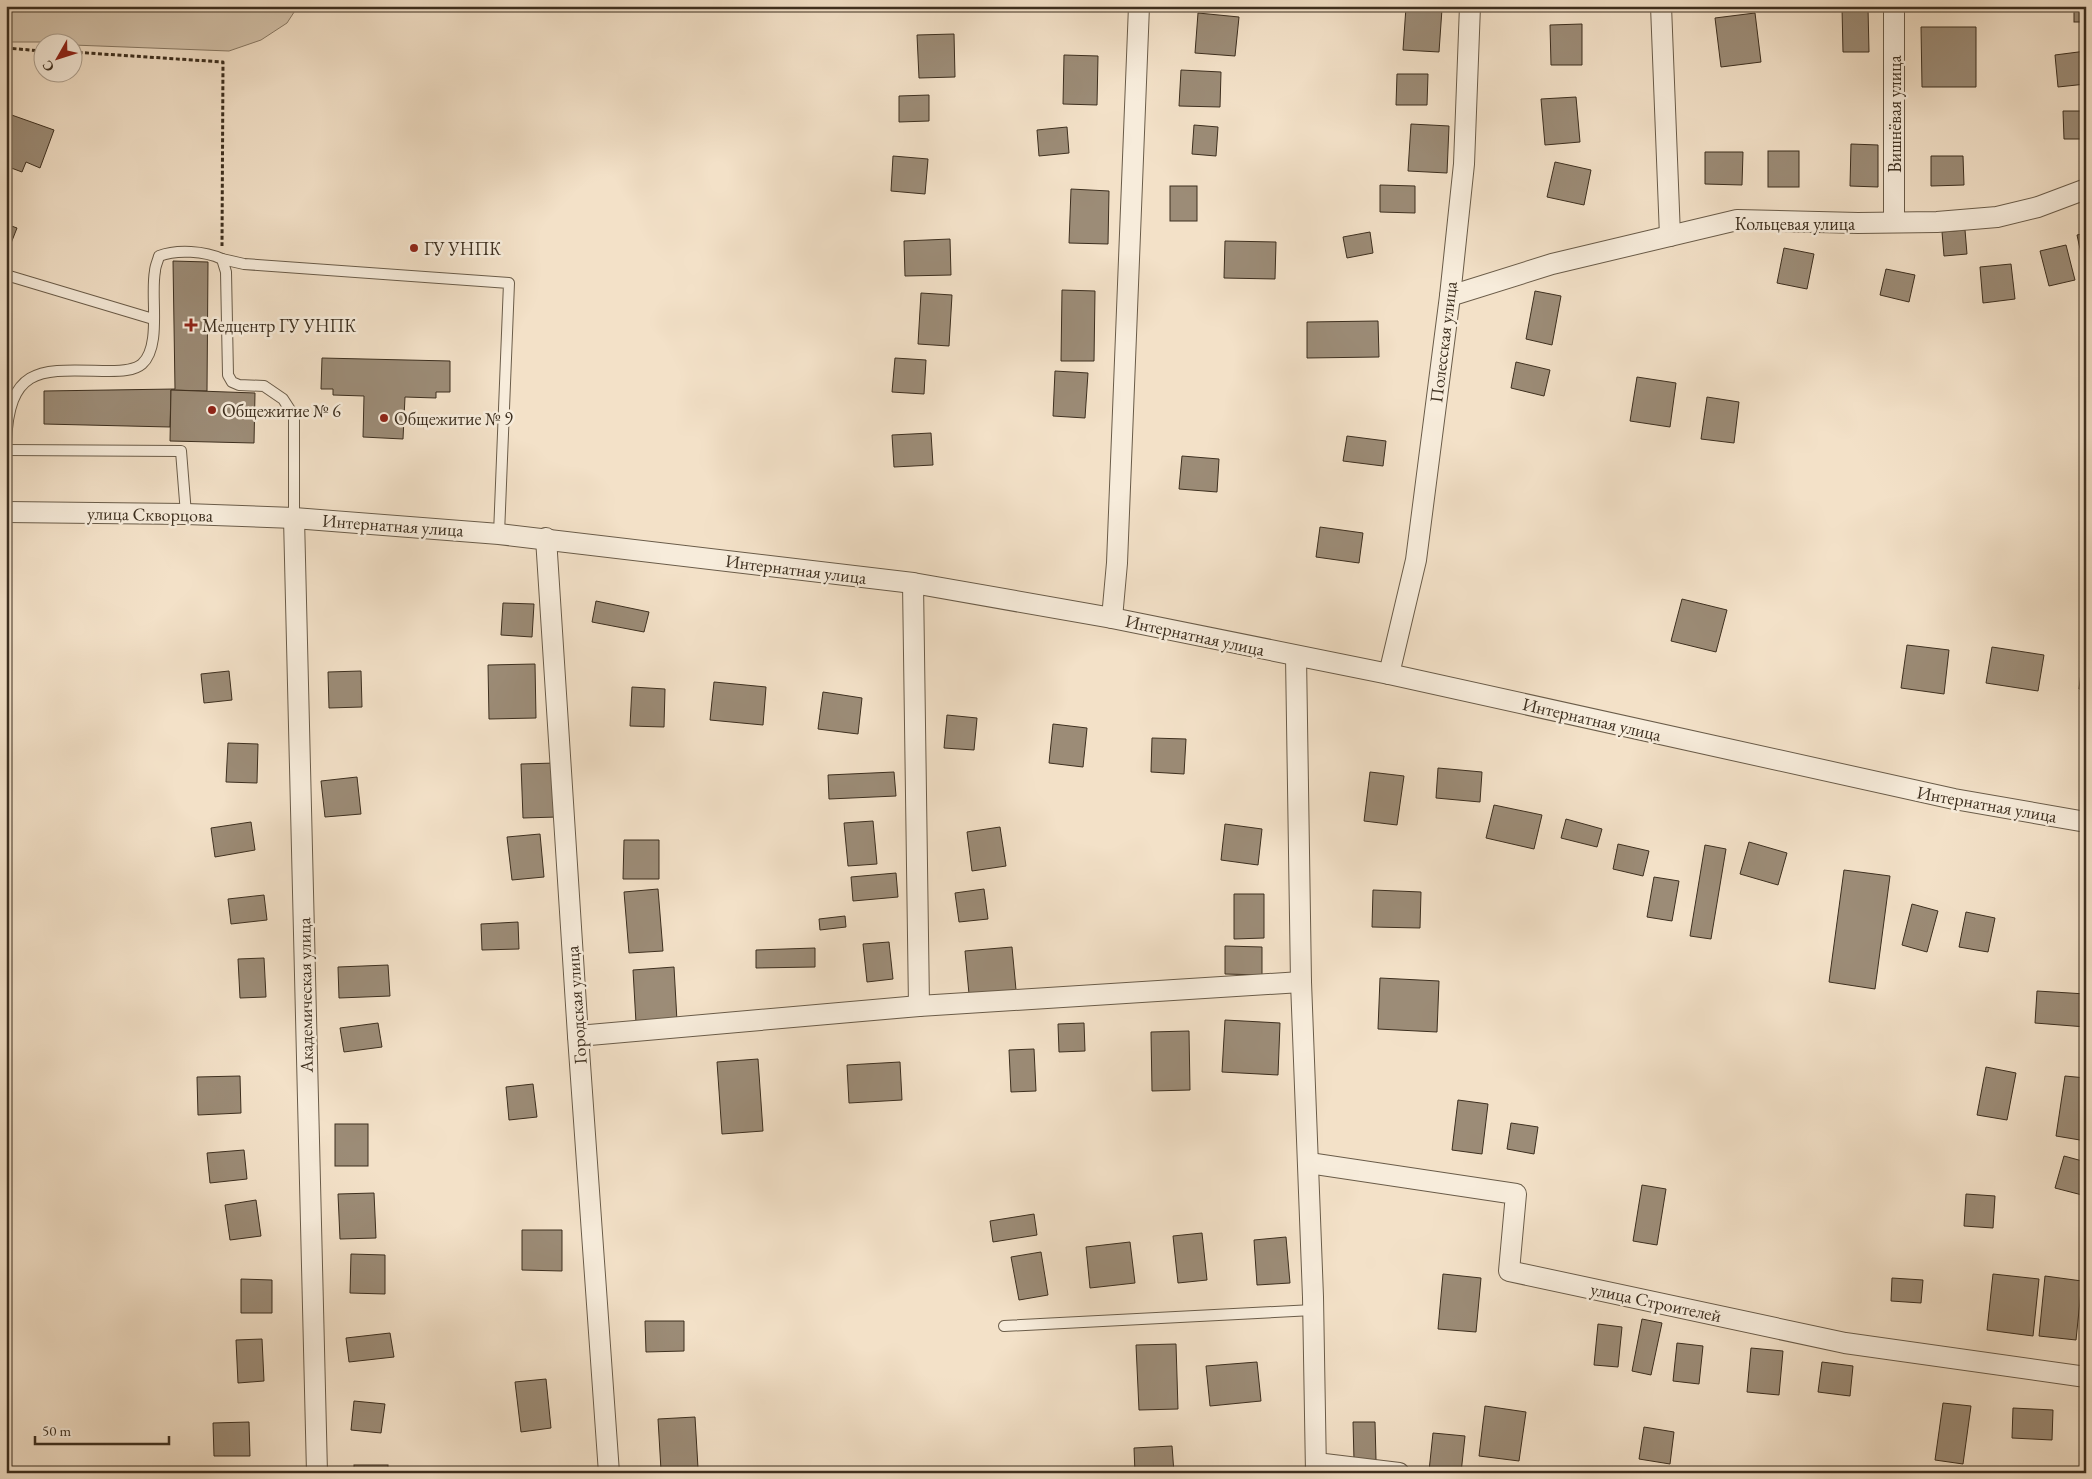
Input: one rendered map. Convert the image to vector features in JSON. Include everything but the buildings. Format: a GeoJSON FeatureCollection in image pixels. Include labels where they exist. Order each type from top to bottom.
{"type":"FeatureCollection","features":[{"type":"Feature","properties":{"kind":"street"},"geometry":{"type":"LineString","coordinates":[[1112,618],[1117,563],[1139,6]]}},
{"type":"Feature","properties":{"kind":"street","name":"Полесская улица"},"geometry":{"type":"LineString","coordinates":[[1389,674],[1416,560],[1450,296],[1464,164],[1470,6]]}},
{"type":"Feature","properties":{"kind":"street"},"geometry":{"type":"LineString","coordinates":[[1661,6],[1670,236]]}},
{"type":"Feature","properties":{"kind":"street","name":"Вишнёвая улица"},"geometry":{"type":"LineString","coordinates":[[1894,6],[1894,222]]}},
{"type":"Feature","properties":{"kind":"street","name":"Кольцевая улица"},"geometry":{"type":"LineString","coordinates":[[1450,296],[1552,264],[1737,220],[1858,223],[1937,222],[1997,217],[2038,207],[2086,189]]}},
{"type":"Feature","properties":{"kind":"street","name":"улица Скворцова"},"geometry":{"type":"LineString","coordinates":[[6,512],[186,514],[294,518]]}},
{"type":"Feature","properties":{"kind":"street","name":"Интернатная улица"},"geometry":{"type":"LineString","coordinates":[[294,518],[546,538],[913,583],[1112,618],[1389,674],[1954,800],[2086,822]]}},
{"type":"Feature","properties":{"kind":"street","name":"Академическая улица"},"geometry":{"type":"LineString","coordinates":[[294,518],[317,1473]]}},
{"type":"Feature","properties":{"kind":"street","name":"Городская улица"},"geometry":{"type":"LineString","coordinates":[[546,538],[578,1036],[609,1473]]}},
{"type":"Feature","properties":{"kind":"street"},"geometry":{"type":"LineString","coordinates":[[913,583],[919,1006]]}},
{"type":"Feature","properties":{"kind":"street"},"geometry":{"type":"LineString","coordinates":[[1296,656],[1301,982],[1309,1164],[1316,1468],[1399,1473]]}},
{"type":"Feature","properties":{"kind":"street"},"geometry":{"type":"LineString","coordinates":[[578,1036],[919,1006],[1301,982]]}},
{"type":"Feature","properties":{"kind":"street","name":"улица Строителей"},"geometry":{"type":"LineString","coordinates":[[1309,1164],[1516,1194],[1509,1271],[1845,1343],[2085,1374]]}},
{"type":"Feature","properties":{"kind":"lane"},"geometry":{"type":"LineString","coordinates":[[6,443],[7,424],[18,388],[33,376],[55,370],[124,371],[142,364],[153,347],[154,272],[159,256],[169,252],[211,254],[222,259],[244,264],[509,283],[499,534]]}},
{"type":"Feature","properties":{"kind":"lane"},"geometry":{"type":"LineString","coordinates":[[222,259],[226,272],[228,374],[232,382],[239,385],[264,386],[283,399],[294,416],[294,518]]}},
{"type":"Feature","properties":{"kind":"lane"},"geometry":{"type":"LineString","coordinates":[[6,275],[153,319]]}},
{"type":"Feature","properties":{"kind":"lane"},"geometry":{"type":"LineString","coordinates":[[6,450],[182,451],[186,514]]}},
{"type":"Feature","properties":{"kind":"lane"},"geometry":{"type":"LineString","coordinates":[[1004,1326],[1313,1310]]}},
{"type":"Feature","properties":{"kind":"path"},"geometry":{"type":"LineString","coordinates":[[6,48],[32,50]]}},
{"type":"Feature","properties":{"kind":"path"},"geometry":{"type":"LineString","coordinates":[[82,53],[223,62],[222,259]]}},
{"type":"Feature","properties":{"kind":"shaded area"},"geometry":{"type":"Polygon","coordinates":[[[6,6],[298,6],[287,23],[261,40],[229,51],[82,45],[82,32],[32,32],[32,42],[6,42],[6,6]]]}},
{"type":"Feature","properties":{"kind":"place","name":"ГУ УНПК"},"geometry":{"type":"Point","coordinates":[414,248]}},
{"type":"Feature","properties":{"kind":"place","name":"Медцентр ГУ УНПК"},"geometry":{"type":"Point","coordinates":[191,325]}},
{"type":"Feature","properties":{"kind":"place","name":"Общежитие № 6"},"geometry":{"type":"Point","coordinates":[212,410]}},
{"type":"Feature","properties":{"kind":"place","name":"Общежитие № 9"},"geometry":{"type":"Point","coordinates":[384,418]}}]}
